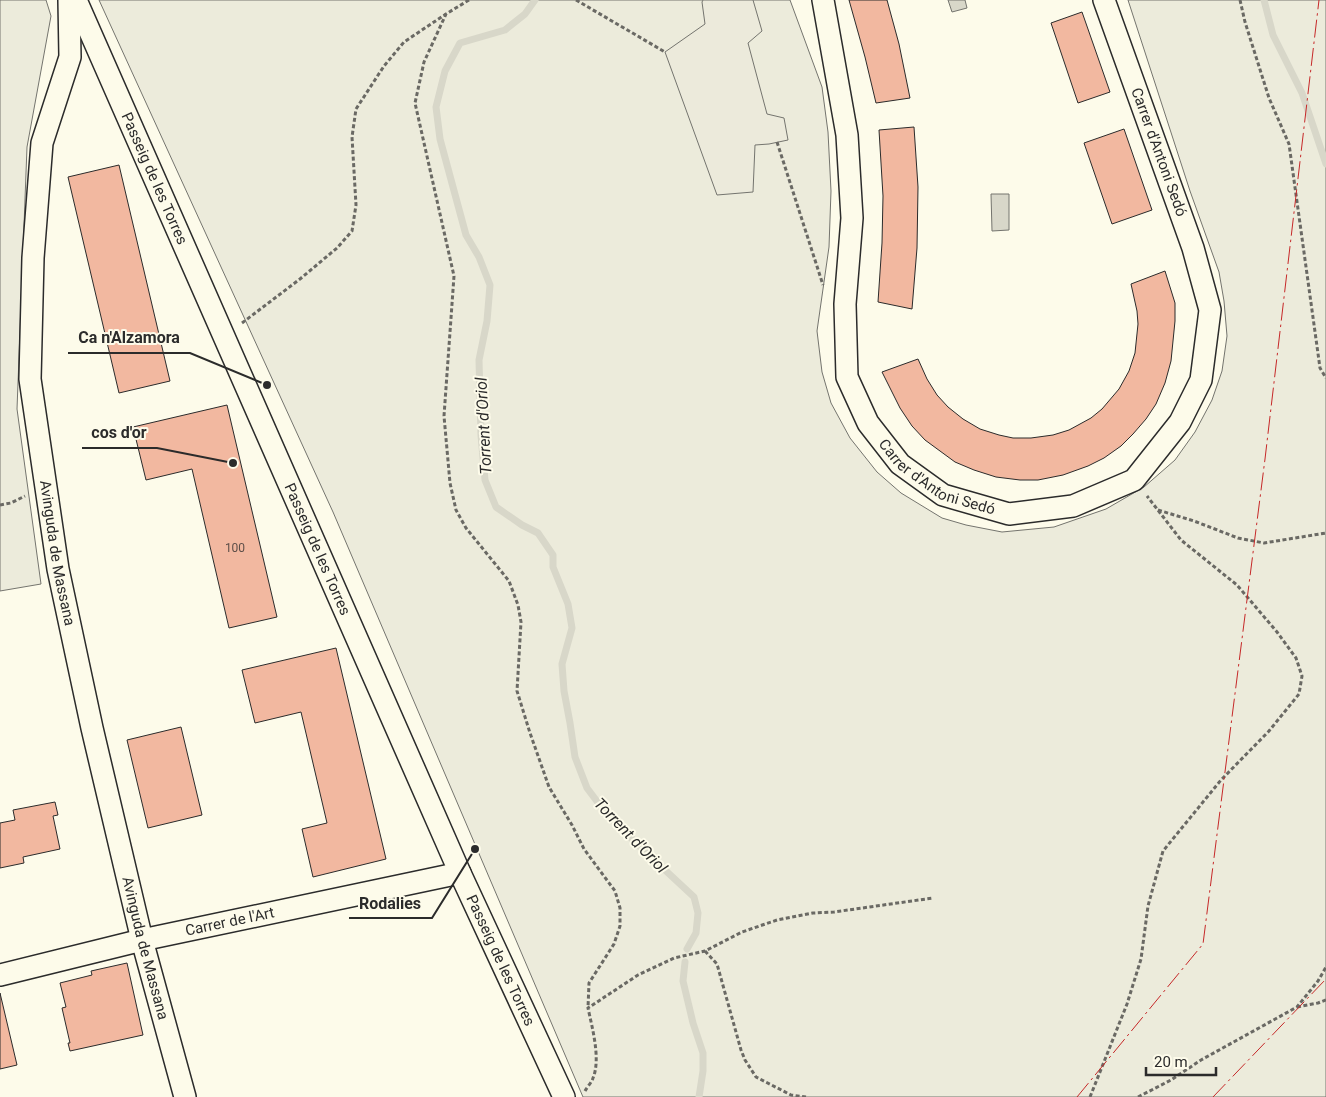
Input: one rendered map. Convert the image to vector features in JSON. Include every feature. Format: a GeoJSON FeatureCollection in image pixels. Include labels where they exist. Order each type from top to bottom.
{"type":"FeatureCollection","features":[{"type":"Feature","properties":{"kind":"street","name":"Avinguda de Massana"},"geometry":{"type":"LineString","coordinates":[[69,0],[70,57],[42,143],[33,258],[30,379],[58,569],[92,728],[142,940],[185,1097]]}},
{"type":"Feature","properties":{"kind":"street","name":"Passeig de les Torres"},"geometry":{"type":"LineString","coordinates":[[76,0],[460,872],[564,1097]]}},
{"type":"Feature","properties":{"kind":"street","name":"Carrer d'Antoni Sedó"},"geometry":{"type":"LineString","coordinates":[[823,0],[847,135],[852,218],[845,304],[847,377],[868,423],[900,464],[943,495],[1009,514],[1073,506],[1134,480],[1180,422],[1201,380],[1210,310],[1194,248],[1104,0]]}},
{"type":"Feature","properties":{"kind":"street","name":"Carrer de l'Art"},"geometry":{"type":"LineString","coordinates":[[0,975],[142,940],[460,872]]}},
{"type":"Feature","properties":{"kind":"path"},"geometry":{"type":"LineString","coordinates":[[224,336],[337,248],[352,231],[356,205],[352,137],[356,109],[384,66],[404,42],[469,0]]}},
{"type":"Feature","properties":{"kind":"path"},"geometry":{"type":"LineString","coordinates":[[576,0],[665,52]]}},
{"type":"Feature","properties":{"kind":"path"},"geometry":{"type":"LineString","coordinates":[[1240,0],[1269,98],[1289,144],[1320,368],[1326,378]]}},
{"type":"Feature","properties":{"kind":"path"},"geometry":{"type":"LineString","coordinates":[[446,14],[424,62],[415,103],[454,276],[444,416],[450,482],[456,510],[466,528],[508,581],[518,605],[521,622],[517,691],[549,787],[584,849],[615,891],[620,908],[620,926],[614,944],[589,983],[588,1008],[594,1034],[596,1059],[594,1078],[581,1096]]}},
{"type":"Feature","properties":{"kind":"path"},"geometry":{"type":"LineString","coordinates":[[777,142],[824,288],[845,304]]}},
{"type":"Feature","properties":{"kind":"path"},"geometry":{"type":"LineString","coordinates":[[1090,1097],[1128,1004],[1141,959],[1148,906],[1163,851],[1220,780],[1269,731],[1299,694],[1302,676],[1296,658],[1277,632],[1237,585],[1181,540],[1134,480]]}},
{"type":"Feature","properties":{"kind":"path"},"geometry":{"type":"LineString","coordinates":[[1158,510],[1194,521],[1238,538],[1264,543],[1326,533]]}},
{"type":"Feature","properties":{"kind":"path"},"geometry":{"type":"LineString","coordinates":[[588,1008],[638,975],[674,958],[705,951],[742,932],[777,920],[813,913],[834,912],[933,898]]}},
{"type":"Feature","properties":{"kind":"path"},"geometry":{"type":"LineString","coordinates":[[705,951],[717,964],[741,1050],[756,1077],[790,1096],[806,1097]]}},
{"type":"Feature","properties":{"kind":"path"},"geometry":{"type":"LineString","coordinates":[[1297,1007],[1318,981],[1326,967]]}},
{"type":"Feature","properties":{"kind":"path"},"geometry":{"type":"LineString","coordinates":[[1138,1097],[1297,1007],[1326,1000]]}},
{"type":"Feature","properties":{"kind":"shaded area"},"geometry":{"type":"Polygon","coordinates":[[[0,0],[46,0],[51,16],[27,147],[17,409],[41,584],[0,591],[0,0]]]}},
{"type":"Feature","properties":{"kind":"shaded area"},"geometry":{"type":"Polygon","coordinates":[[[99,0],[790,0],[822,87],[828,132],[831,191],[829,247],[817,331],[822,372],[831,403],[850,438],[877,472],[901,493],[942,518],[1002,532],[1054,527],[1106,509],[1144,487],[1175,460],[1195,432],[1212,400],[1222,371],[1227,336],[1219,272],[1190,191],[1128,0],[1326,0],[1326,1097],[583,1097],[333,512],[99,0]]]}},
{"type":"Feature","properties":{"kind":"shaded area"},"geometry":{"type":"Polygon","coordinates":[[[703,0],[753,0],[762,31],[748,43],[767,114],[784,118],[788,140],[755,145],[753,192],[717,195],[665,52],[705,24],[703,0]]]}},
{"type":"Feature","properties":{"kind":"shaded area"},"geometry":{"type":"Polygon","coordinates":[[[948,0],[965,0],[967,8],[952,12],[948,0]]]}},
{"type":"Feature","properties":{"kind":"shaded area"},"geometry":{"type":"Polygon","coordinates":[[[991,194],[1009,194],[1009,230],[992,231],[991,194]]]}},
{"type":"Feature","properties":{"kind":"building"},"geometry":{"type":"Polygon","coordinates":[[[849,0],[887,0],[899,44],[910,98],[876,103],[849,0]]]}},
{"type":"Feature","properties":{"kind":"building"},"geometry":{"type":"Polygon","coordinates":[[[1082,12],[1110,92],[1078,103],[1051,23],[1082,12]]]}},
{"type":"Feature","properties":{"kind":"building"},"geometry":{"type":"Polygon","coordinates":[[[914,127],[918,187],[917,248],[912,309],[878,302],[883,196],[879,130],[914,127]]]}},
{"type":"Feature","properties":{"kind":"building"},"geometry":{"type":"Polygon","coordinates":[[[1124,129],[1152,210],[1112,224],[1084,143],[1124,129]]]}},
{"type":"Feature","properties":{"kind":"building"},"geometry":{"type":"Polygon","coordinates":[[[119,165],[170,381],[119,393],[68,177],[119,165]]]}},
{"type":"Feature","properties":{"kind":"building"},"geometry":{"type":"Polygon","coordinates":[[[1165,271],[1175,303],[1175,321],[1171,361],[1165,383],[1156,404],[1146,419],[1121,446],[1088,466],[1063,475],[1038,480],[1020,480],[996,477],[955,462],[925,440],[912,426],[900,408],[882,372],[918,359],[937,395],[948,407],[980,429],[999,435],[1013,438],[1031,438],[1053,435],[1069,430],[1091,418],[1102,409],[1119,389],[1129,371],[1135,353],[1138,324],[1131,284],[1165,271]]]}},
{"type":"Feature","properties":{"kind":"building"},"geometry":{"type":"Polygon","coordinates":[[[227,405],[277,617],[229,628],[192,469],[146,480],[133,427],[227,405]]]}},
{"type":"Feature","properties":{"kind":"building"},"geometry":{"type":"Polygon","coordinates":[[[336,648],[386,859],[313,877],[302,829],[327,823],[301,712],[255,723],[242,670],[336,648]]]}},
{"type":"Feature","properties":{"kind":"building"},"geometry":{"type":"Polygon","coordinates":[[[181,727],[202,815],[148,828],[127,740],[181,727]]]}},
{"type":"Feature","properties":{"kind":"building"},"geometry":{"type":"Polygon","coordinates":[[[55,802],[58,815],[53,816],[60,849],[23,857],[24,863],[0,868],[0,823],[15,820],[13,810],[55,802]]]}},
{"type":"Feature","properties":{"kind":"building"},"geometry":{"type":"Polygon","coordinates":[[[127,963],[143,1035],[70,1051],[62,1008],[66,1007],[60,983],[92,975],[91,971],[127,963]]]}},
{"type":"Feature","properties":{"kind":"building"},"geometry":{"type":"Polygon","coordinates":[[[0,993],[17,1065],[0,1069],[0,993]]]}},
{"type":"Feature","properties":{"kind":"waterway","name":"Torrent d'Oriol"},"geometry":{"type":"LineString","coordinates":[[535,0],[525,14],[505,30],[460,43],[445,71],[436,107],[440,139],[466,235],[479,257],[490,285],[487,321],[479,360],[481,435],[485,480],[496,507],[522,525],[538,533],[553,555],[553,567],[568,604],[572,628],[562,664],[564,691],[575,757],[587,788],[602,808],[637,844],[694,897],[698,913],[696,933],[687,949]]}},
{"type":"Feature","properties":{"kind":"waterway"},"geometry":{"type":"LineString","coordinates":[[1264,0],[1273,35],[1302,93],[1326,164]]}},
{"type":"Feature","properties":{"kind":"waterway","name":"Torrent d'Oriol"},"geometry":{"type":"LineString","coordinates":[[685,962],[683,981],[693,1023],[703,1053],[703,1071],[699,1097]]}},
{"type":"Feature","properties":{"kind":"power"},"geometry":{"type":"LineString","coordinates":[[1077,1097],[1203,944],[1265,459],[1319,0]]}},
{"type":"Feature","properties":{"kind":"power"},"geometry":{"type":"LineString","coordinates":[[1213,1097],[1326,979]]}},
{"type":"Feature","properties":{"kind":"place","name":"Ca n'Alzamora"},"geometry":{"type":"Point","coordinates":[267,385]}},
{"type":"Feature","properties":{"kind":"place","name":"cos d'or"},"geometry":{"type":"Point","coordinates":[233,463]}},
{"type":"Feature","properties":{"kind":"place","name":"Rodalies"},"geometry":{"type":"Point","coordinates":[475,849]}}]}
